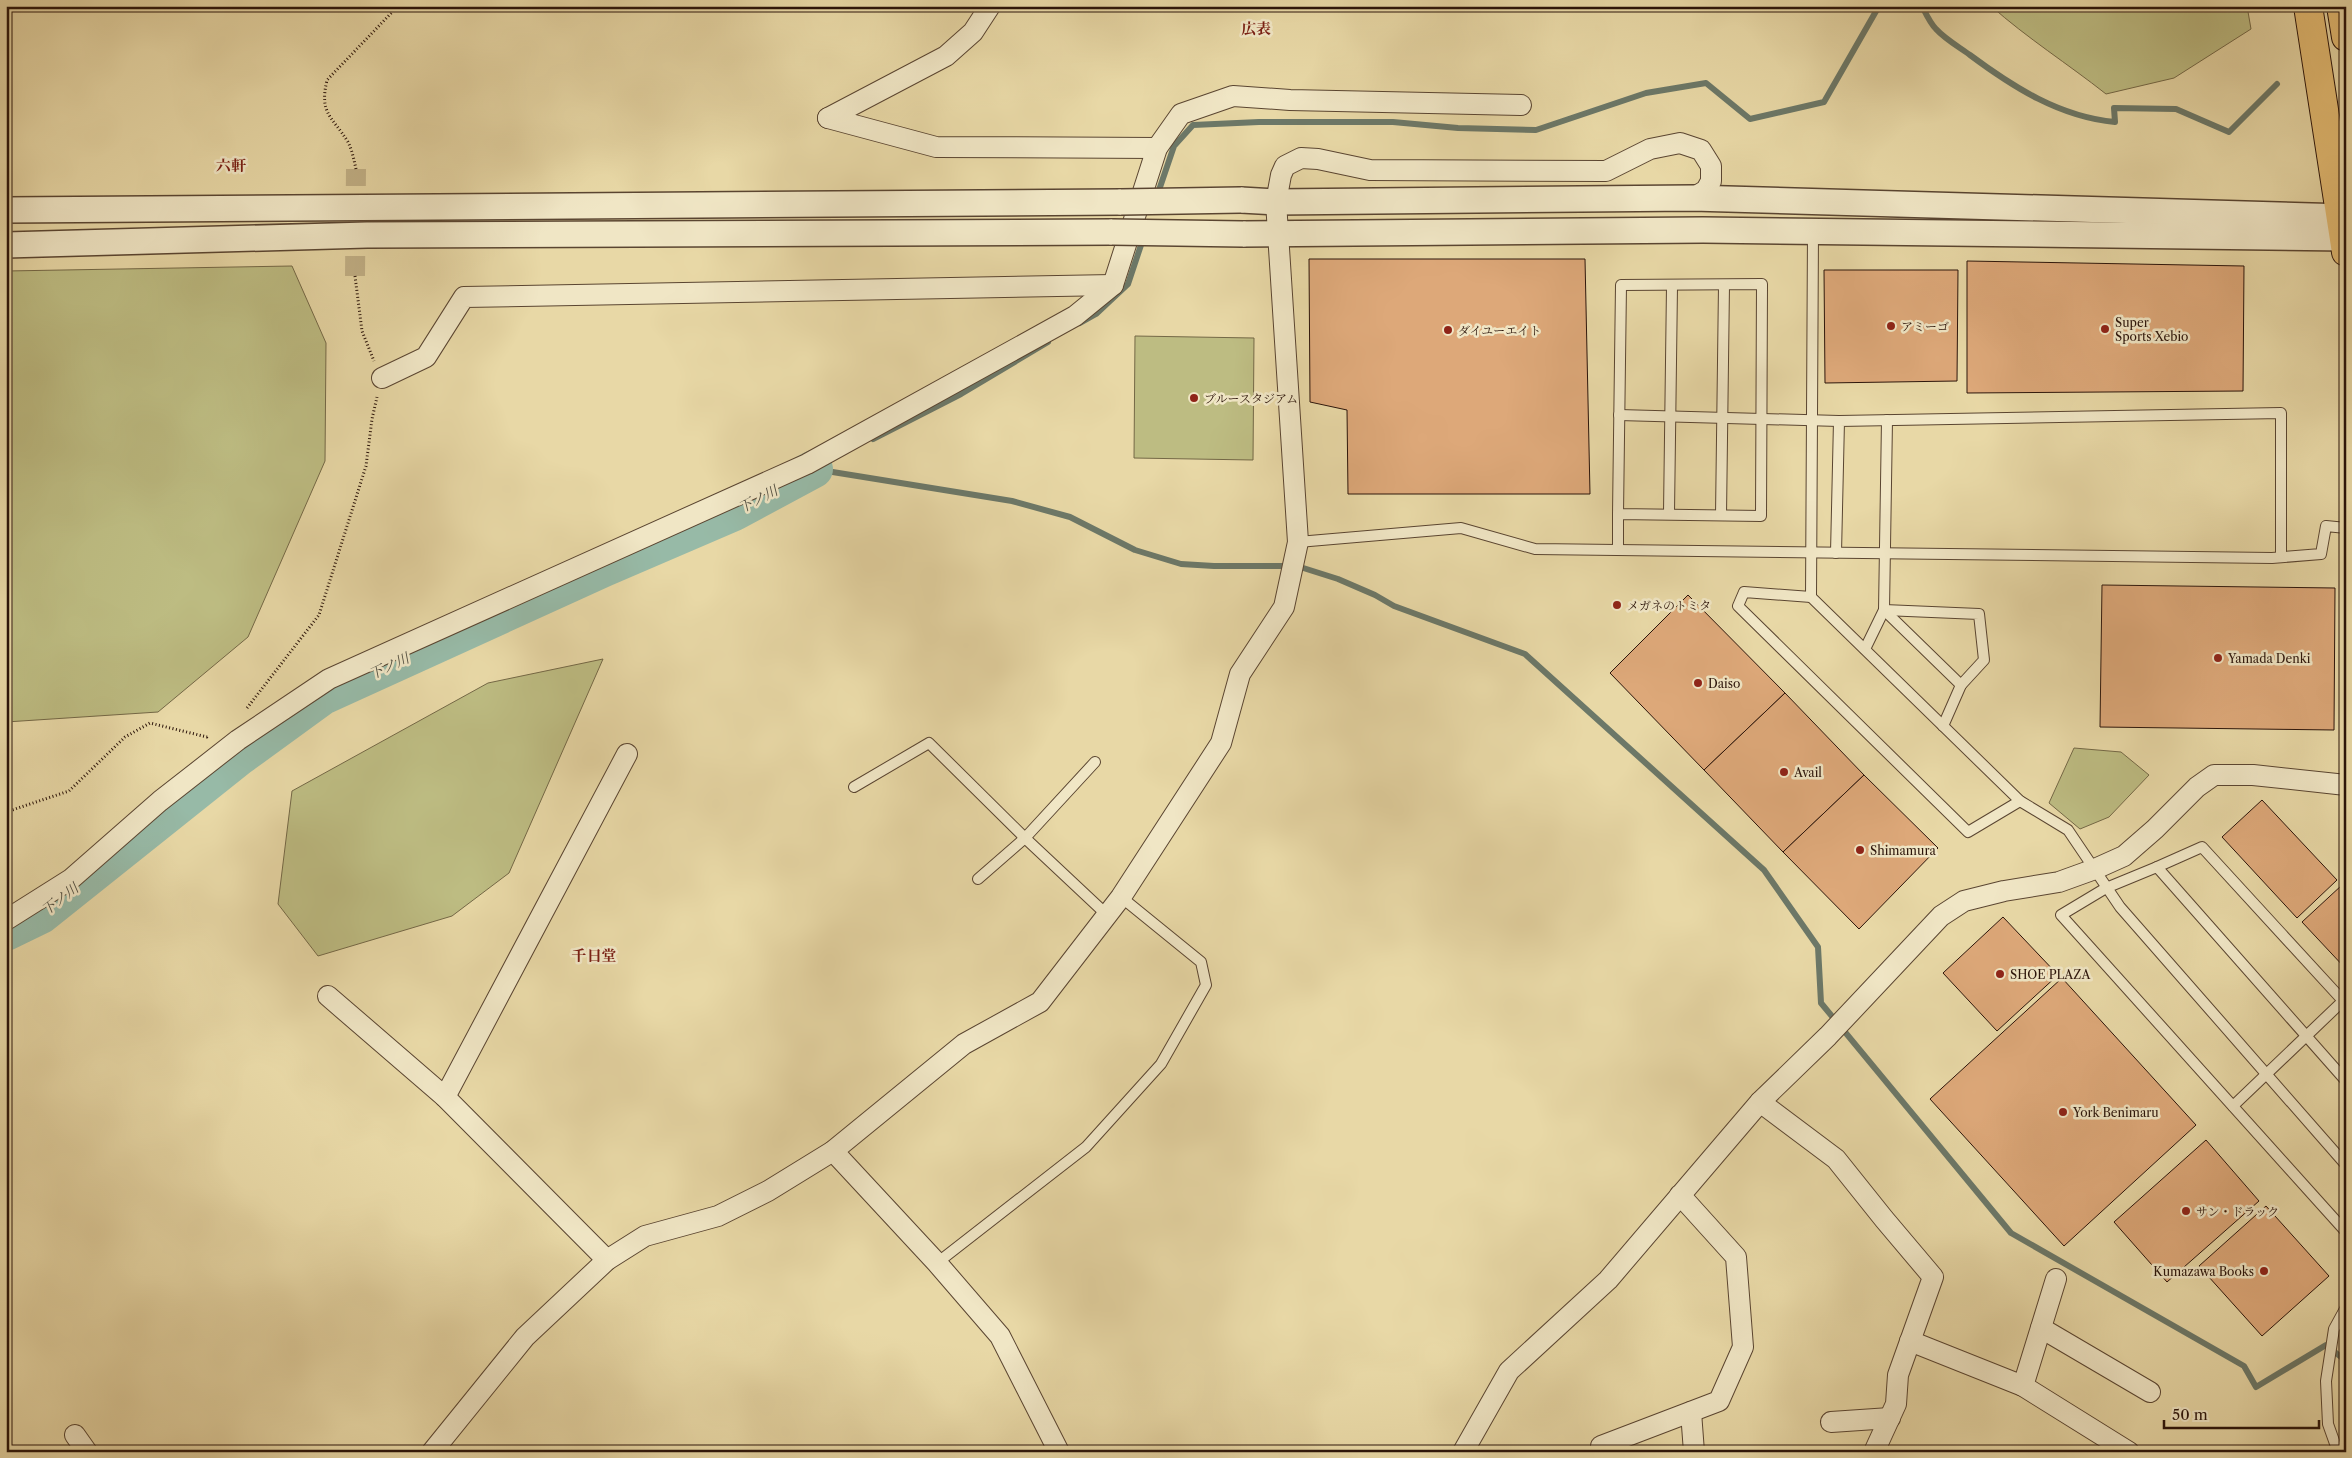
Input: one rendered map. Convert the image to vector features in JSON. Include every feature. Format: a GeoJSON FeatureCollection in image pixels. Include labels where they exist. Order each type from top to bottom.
{"type":"FeatureCollection","features":[{"type":"Feature","properties":{"kind":"highway"},"geometry":{"type":"LineString","coordinates":[[2308,6],[2344,232]]}},
{"type":"Feature","properties":{"kind":"highway"},"geometry":{"type":"LineString","coordinates":[[2341,6],[2346,37]]}},
{"type":"Feature","properties":{"kind":"street"},"geometry":{"type":"LineString","coordinates":[[990,6],[973,32],[946,56],[828,118],[936,147],[1157,148]]}},
{"type":"Feature","properties":{"kind":"street"},"geometry":{"type":"LineString","coordinates":[[6,920],[71,879],[160,801],[238,740],[329,679],[807,464],[1075,316],[1112,284],[1157,148],[1181,114],[1233,96],[1290,100],[1521,104]]}},
{"type":"Feature","properties":{"kind":"street"},"geometry":{"type":"LineString","coordinates":[[432,1452],[525,1337],[607,1260],[645,1236],[718,1216],[768,1191],[833,1151],[964,1044],[1040,1002],[1121,897],[1221,743],[1240,674],[1284,607],[1298,542],[1276,202],[1281,175],[1285,166],[1301,158],[1318,158],[1370,170],[1606,171],[1650,149],[1680,143],[1701,150],[1711,166],[1711,181],[1706,190],[1692,198]]}},
{"type":"Feature","properties":{"kind":"street"},"geometry":{"type":"LineString","coordinates":[[6,210],[1692,198],[2344,232]]}},
{"type":"Feature","properties":{"kind":"street"},"geometry":{"type":"LineString","coordinates":[[6,245],[367,235],[1112,232],[1278,234],[1703,230],[2344,232]]}},
{"type":"Feature","properties":{"kind":"street"},"geometry":{"type":"LineString","coordinates":[[382,378],[426,357],[464,297],[1112,284]]}},
{"type":"Feature","properties":{"kind":"street"},"geometry":{"type":"LineString","coordinates":[[445,1097],[627,754]]}},
{"type":"Feature","properties":{"kind":"street"},"geometry":{"type":"LineString","coordinates":[[1463,1452],[1509,1371],[1608,1280],[1760,1102],[1828,1036],[1941,916],[1964,901],[2004,891],[2059,882],[2095,870],[2124,856],[2155,829],[2196,787],[2214,774],[2253,775],[2346,785]]}},
{"type":"Feature","properties":{"kind":"street"},"geometry":{"type":"LineString","coordinates":[[328,996],[445,1097],[607,1260]]}},
{"type":"Feature","properties":{"kind":"street"},"geometry":{"type":"LineString","coordinates":[[1760,1102],[1836,1159],[1884,1220],[1933,1277],[1898,1375],[1896,1404],[1874,1452]]}},
{"type":"Feature","properties":{"kind":"street"},"geometry":{"type":"LineString","coordinates":[[833,1151],[937,1263],[1000,1336],[1059,1452]]}},
{"type":"Feature","properties":{"kind":"street"},"geometry":{"type":"LineString","coordinates":[[1602,1452],[1601,1446],[1719,1401],[1743,1347],[1736,1257],[1680,1196]]}},
{"type":"Feature","properties":{"kind":"street"},"geometry":{"type":"LineString","coordinates":[[2024,1386],[2056,1279]]}},
{"type":"Feature","properties":{"kind":"street"},"geometry":{"type":"LineString","coordinates":[[2041,1328],[2150,1392]]}},
{"type":"Feature","properties":{"kind":"street"},"geometry":{"type":"LineString","coordinates":[[1910,1341],[2024,1386],[2129,1452]]}},
{"type":"Feature","properties":{"kind":"street"},"geometry":{"type":"LineString","coordinates":[[1691,1412],[1694,1452]]}},
{"type":"Feature","properties":{"kind":"street"},"geometry":{"type":"LineString","coordinates":[[1831,1422],[1890,1418]]}},
{"type":"Feature","properties":{"kind":"street"},"geometry":{"type":"LineString","coordinates":[[75,1435],[87,1452]]}},
{"type":"Feature","properties":{"kind":"lane"},"geometry":{"type":"LineString","coordinates":[[1812,597],[1813,231]]}},
{"type":"Feature","properties":{"kind":"lane"},"geometry":{"type":"LineString","coordinates":[[1618,514],[1669,513],[1761,516],[1763,419],[1762,284],[1621,285],[1619,416],[1618,514],[1618,550]]}},
{"type":"Feature","properties":{"kind":"lane"},"geometry":{"type":"LineString","coordinates":[[1721,514],[1724,285]]}},
{"type":"Feature","properties":{"kind":"lane"},"geometry":{"type":"LineString","coordinates":[[1669,513],[1672,286]]}},
{"type":"Feature","properties":{"kind":"lane"},"geometry":{"type":"LineString","coordinates":[[1619,416],[1887,420],[2281,413],[2281,557]]}},
{"type":"Feature","properties":{"kind":"lane"},"geometry":{"type":"LineString","coordinates":[[1836,553],[1840,420]]}},
{"type":"Feature","properties":{"kind":"lane"},"geometry":{"type":"LineString","coordinates":[[1865,649],[1884,610],[1887,420]]}},
{"type":"Feature","properties":{"kind":"lane"},"geometry":{"type":"LineString","coordinates":[[1298,542],[1461,528],[1535,549],[2281,557],[2321,554],[2326,526],[2346,528]]}},
{"type":"Feature","properties":{"kind":"lane"},"geometry":{"type":"LineString","coordinates":[[2020,801],[1968,832],[1738,606],[1744,592],[1812,597],[2020,801],[2068,830],[2120,907],[2264,1074],[2346,1165]]}},
{"type":"Feature","properties":{"kind":"lane"},"geometry":{"type":"LineString","coordinates":[[1884,610],[1961,685]]}},
{"type":"Feature","properties":{"kind":"lane"},"geometry":{"type":"LineString","coordinates":[[1884,610],[1979,614],[1984,660],[1961,685],[1943,726]]}},
{"type":"Feature","properties":{"kind":"lane"},"geometry":{"type":"LineString","coordinates":[[854,786],[929,743],[1025,838],[1106,914]]}},
{"type":"Feature","properties":{"kind":"lane"},"geometry":{"type":"LineString","coordinates":[[978,879],[1025,838],[1095,762]]}},
{"type":"Feature","properties":{"kind":"lane"},"geometry":{"type":"LineString","coordinates":[[2233,1106],[2264,1074],[2345,1001],[2202,847],[2106,888],[2061,916],[2346,1232]]}},
{"type":"Feature","properties":{"kind":"lane"},"geometry":{"type":"LineString","coordinates":[[2158,867],[2346,1081]]}},
{"type":"Feature","properties":{"kind":"lane"},"geometry":{"type":"LineString","coordinates":[[937,1263],[1086,1147],[1161,1064],[1206,985],[1201,962],[1121,897]]}},
{"type":"Feature","properties":{"kind":"lane"},"geometry":{"type":"LineString","coordinates":[[2338,1452],[2328,1424],[2326,1380],[2334,1329],[2346,1307]]}},
{"type":"Feature","properties":{"kind":"path"},"geometry":{"type":"LineString","coordinates":[[356,169],[349,144],[326,112],[324,95],[327,80],[398,6]]}},
{"type":"Feature","properties":{"kind":"path"},"geometry":{"type":"LineString","coordinates":[[243,710],[250,705],[319,615],[366,466],[372,419],[382,378],[362,331],[355,276]]}},
{"type":"Feature","properties":{"kind":"path"},"geometry":{"type":"LineString","coordinates":[[6,812],[68,791],[125,737],[150,723],[207,737],[214,732]]}},
{"type":"Feature","properties":{"kind":"shaded area"},"geometry":{"type":"Polygon","coordinates":[[[1991,6],[2247,6],[2251,29],[2174,78],[2106,94],[1991,6]]]}},
{"type":"Feature","properties":{"kind":"shaded area"},"geometry":{"type":"Polygon","coordinates":[[[292,266],[326,343],[325,461],[248,637],[158,712],[6,722],[6,271],[292,266]]]}},
{"type":"Feature","properties":{"kind":"shaded area","name":"ブルースタジアム"},"geometry":{"type":"Polygon","coordinates":[[[1135,336],[1254,338],[1253,460],[1134,458],[1135,336]]]}},
{"type":"Feature","properties":{"kind":"shaded area"},"geometry":{"type":"Polygon","coordinates":[[[603,659],[509,873],[452,916],[318,956],[278,904],[292,791],[488,683],[603,659]]]}},
{"type":"Feature","properties":{"kind":"shaded area"},"geometry":{"type":"Polygon","coordinates":[[[2074,748],[2121,752],[2149,775],[2109,817],[2080,829],[2049,803],[2074,748]]]}},
{"type":"Feature","properties":{"kind":"building","name":"ダイユーエイト"},"geometry":{"type":"Polygon","coordinates":[[[1309,259],[1585,259],[1590,494],[1348,494],[1347,410],[1310,402],[1309,259]]]}},
{"type":"Feature","properties":{"kind":"building","name":"Super Sports Xebio"},"geometry":{"type":"Polygon","coordinates":[[[1967,261],[2244,266],[2243,391],[1967,393],[1967,261]]]}},
{"type":"Feature","properties":{"kind":"building","name":"アミーゴ"},"geometry":{"type":"Polygon","coordinates":[[[1824,270],[1958,270],[1957,381],[1825,383],[1824,270]]]}},
{"type":"Feature","properties":{"kind":"building","name":"Yamada Denki"},"geometry":{"type":"Polygon","coordinates":[[[2102,585],[2335,588],[2334,730],[2100,727],[2102,585]]]}},
{"type":"Feature","properties":{"kind":"building","name":"Daiso"},"geometry":{"type":"Polygon","coordinates":[[[1688,595],[1785,693],[1704,770],[1610,673],[1688,595]]]}},
{"type":"Feature","properties":{"kind":"building","name":"Avail"},"geometry":{"type":"Polygon","coordinates":[[[1785,693],[1864,775],[1783,852],[1704,770],[1785,693]]]}},
{"type":"Feature","properties":{"kind":"building","name":"Shimamura"},"geometry":{"type":"Polygon","coordinates":[[[1864,775],[1938,848],[1859,929],[1783,852],[1864,775]]]}},
{"type":"Feature","properties":{"kind":"building"},"geometry":{"type":"Polygon","coordinates":[[[2262,800],[2337,880],[2297,918],[2222,837],[2262,800]]]}},
{"type":"Feature","properties":{"kind":"building"},"geometry":{"type":"Polygon","coordinates":[[[2342,885],[2346,889],[2346,969],[2302,922],[2342,885]]]}},
{"type":"Feature","properties":{"kind":"building","name":"SHOE PLAZA"},"geometry":{"type":"Polygon","coordinates":[[[2003,917],[2058,975],[1997,1031],[1943,973],[2003,917]]]}},
{"type":"Feature","properties":{"kind":"building","name":"York Benimaru"},"geometry":{"type":"Polygon","coordinates":[[[2062,978],[2196,1125],[2064,1246],[1930,1099],[2062,978]]]}},
{"type":"Feature","properties":{"kind":"building","name":"サン・ドラック"},"geometry":{"type":"Polygon","coordinates":[[[2206,1140],[2259,1201],[2167,1282],[2114,1222],[2206,1140]]]}},
{"type":"Feature","properties":{"kind":"building","name":"Kumazawa Books"},"geometry":{"type":"Polygon","coordinates":[[[2266,1206],[2329,1276],[2262,1336],[2199,1266],[2266,1206]]]}},
{"type":"Feature","properties":{"kind":"waterway"},"geometry":{"type":"LineString","coordinates":[[1157,196],[1174,146],[1193,125],[1259,122],[1393,122],[1458,128],[1536,130],[1646,93],[1706,83],[1750,119],[1824,102],[1879,6]]}},
{"type":"Feature","properties":{"kind":"waterway"},"geometry":{"type":"LineString","coordinates":[[1922,6],[1930,21],[1940,33],[2003,78],[2038,99],[2075,114],[2095,119],[2115,122],[2114,108],[2176,109],[2229,132],[2277,84]]}},
{"type":"Feature","properties":{"kind":"waterway"},"geometry":{"type":"LineString","coordinates":[[1080,323],[1096,314],[1128,284],[1143,239]]}},
{"type":"Feature","properties":{"kind":"waterway"},"geometry":{"type":"LineString","coordinates":[[873,439],[961,394],[1048,342]]}},
{"type":"Feature","properties":{"kind":"waterway"},"geometry":{"type":"LineString","coordinates":[[814,469],[1012,501],[1070,517],[1135,550],[1181,564],[1297,566],[1338,579],[1375,595],[1394,606],[1525,654],[1764,870],[1818,947],[1821,1003],[2011,1233],[2244,1366],[2256,1387],[2326,1345],[2346,1361]]}},
{"type":"Feature","properties":{"kind":"waterway","name":"下ノ川"},"geometry":{"type":"LineString","coordinates":[[6,932],[41,915],[239,757],[323,696],[604,568],[734,512],[814,469]]}},
{"type":"Feature","properties":{"kind":"tunnel"},"geometry":{"type":"LineString","coordinates":[[355,276],[356,169]]}},
{"type":"Feature","properties":{"kind":"place","name":"アミーゴ"},"geometry":{"type":"Point","coordinates":[1891,326]}},
{"type":"Feature","properties":{"kind":"place","name":"Super Sports Xebio"},"geometry":{"type":"Point","coordinates":[2105,329]}},
{"type":"Feature","properties":{"kind":"place","name":"ダイユーエイト"},"geometry":{"type":"Point","coordinates":[1448,330]}},
{"type":"Feature","properties":{"kind":"place","name":"ブルースタジアム"},"geometry":{"type":"Point","coordinates":[1194,398]}},
{"type":"Feature","properties":{"kind":"place","name":"メガネのトミタ"},"geometry":{"type":"Point","coordinates":[1617,605]}},
{"type":"Feature","properties":{"kind":"place","name":"Yamada Denki"},"geometry":{"type":"Point","coordinates":[2218,658]}},
{"type":"Feature","properties":{"kind":"place","name":"Daiso"},"geometry":{"type":"Point","coordinates":[1698,683]}},
{"type":"Feature","properties":{"kind":"place","name":"Avail"},"geometry":{"type":"Point","coordinates":[1784,772]}},
{"type":"Feature","properties":{"kind":"place","name":"Shimamura"},"geometry":{"type":"Point","coordinates":[1860,850]}},
{"type":"Feature","properties":{"kind":"place","name":"SHOE PLAZA"},"geometry":{"type":"Point","coordinates":[2000,974]}},
{"type":"Feature","properties":{"kind":"place","name":"York Benimaru"},"geometry":{"type":"Point","coordinates":[2063,1112]}},
{"type":"Feature","properties":{"kind":"place","name":"サン・ドラック"},"geometry":{"type":"Point","coordinates":[2186,1211]}},
{"type":"Feature","properties":{"kind":"place","name":"Kumazawa Books"},"geometry":{"type":"Point","coordinates":[2264,1271]}},
{"type":"Feature","properties":{"kind":"district","name":"広表"},"geometry":{"type":"Point","coordinates":[1256,28]}},
{"type":"Feature","properties":{"kind":"district","name":"六軒"},"geometry":{"type":"Point","coordinates":[231,165]}},
{"type":"Feature","properties":{"kind":"district","name":"千日堂"},"geometry":{"type":"Point","coordinates":[594,955]}}]}
